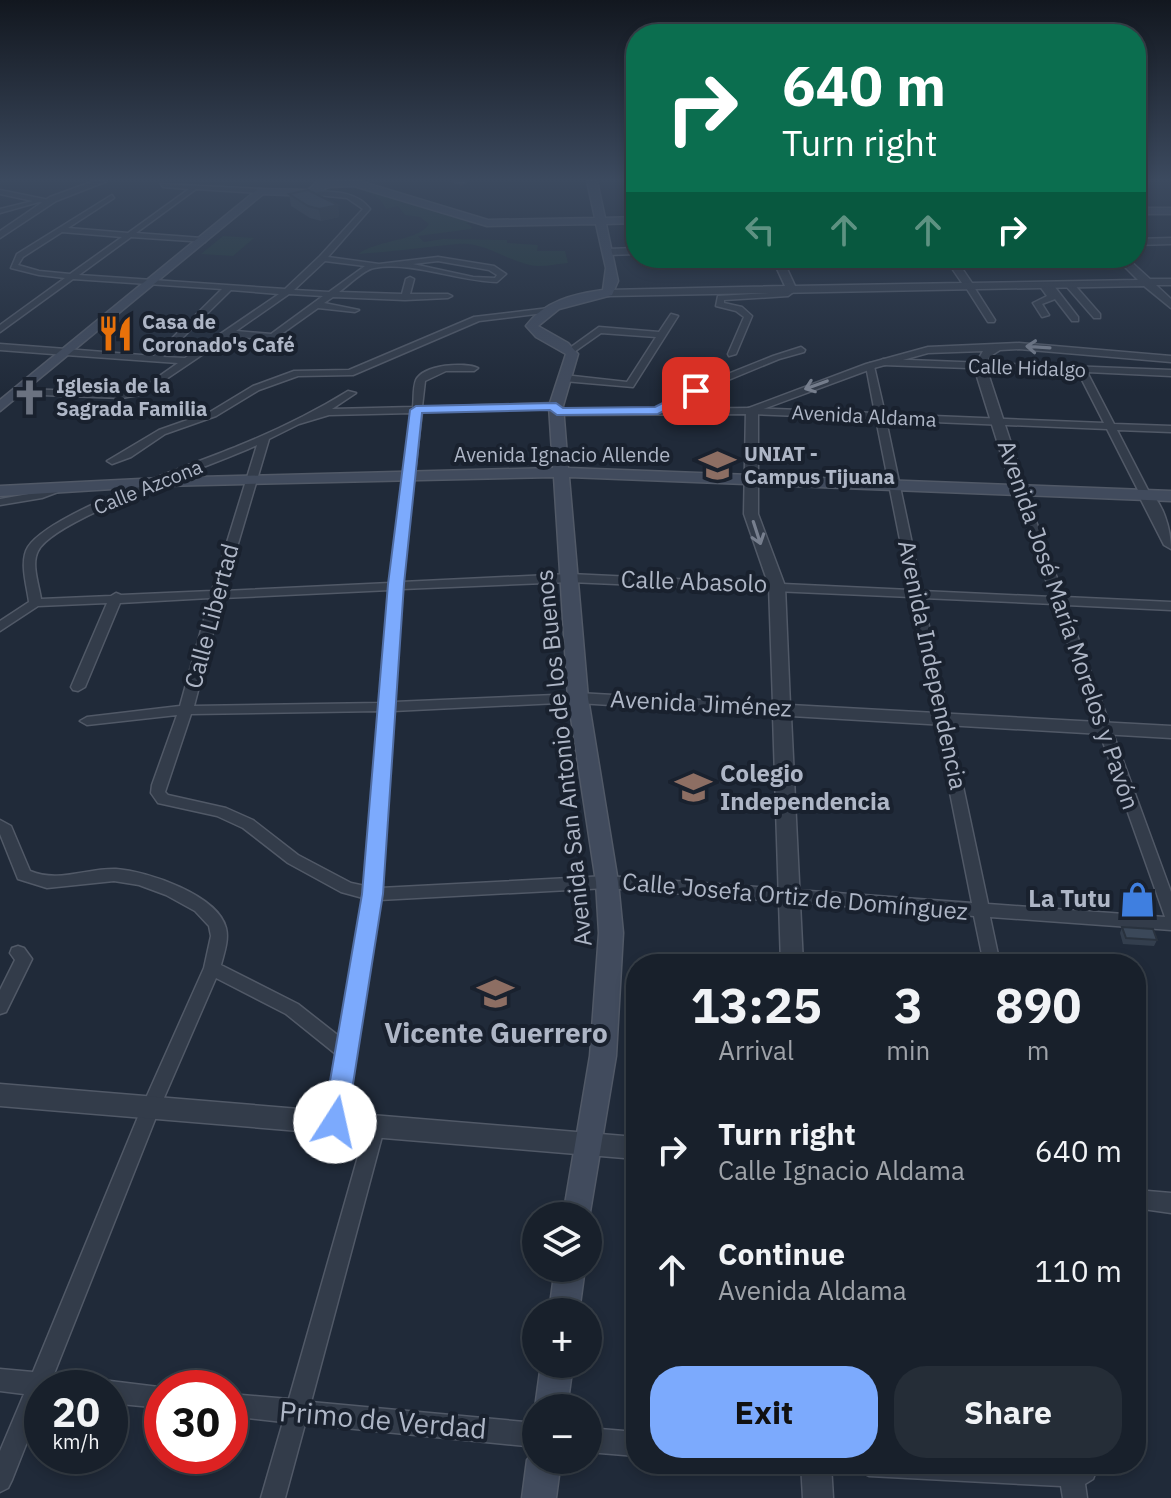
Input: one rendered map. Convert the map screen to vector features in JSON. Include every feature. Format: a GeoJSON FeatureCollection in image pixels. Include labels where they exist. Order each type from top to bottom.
{"type":"FeatureCollection","features":[{"type":"Feature","properties":{"kind":"main road"},"geometry":{"type":"LineString","coordinates":[[0,407],[189,251]]}},
{"type":"Feature","properties":{"kind":"main road"},"geometry":{"type":"LineString","coordinates":[[571,350],[534,331],[533,322],[549,310],[584,297],[608,293],[612,281],[608,252]]}},
{"type":"Feature","properties":{"kind":"main road","name":"Avenida San Antonio de los Buenos"},"geometry":{"type":"LineString","coordinates":[[571,350],[556,409],[578,698],[607,882],[611,966],[603,1056],[579,1202]]}},
{"type":"Feature","properties":{"kind":"main road"},"geometry":{"type":"LineString","coordinates":[[0,391],[18,392]]}},
{"type":"Feature","properties":{"kind":"main road","name":"Avenida Ignacio Allende"},"geometry":{"type":"LineString","coordinates":[[0,491],[161,482],[561,472],[1171,496]]}},
{"type":"Feature","properties":{"kind":"main road"},"geometry":{"type":"LineString","coordinates":[[539,1498],[542,1474]]}},
{"type":"Feature","properties":{"kind":"street"},"geometry":{"type":"LineString","coordinates":[[28,251],[13,264],[20,269],[73,275],[329,296],[448,296]]}},
{"type":"Feature","properties":{"kind":"street"},"geometry":{"type":"LineString","coordinates":[[0,329],[107,251]]}},
{"type":"Feature","properties":{"kind":"street"},"geometry":{"type":"LineString","coordinates":[[18,392],[139,393],[287,292],[330,251]]}},
{"type":"Feature","properties":{"kind":"street"},"geometry":{"type":"LineString","coordinates":[[608,252],[626,251]]}},
{"type":"Feature","properties":{"kind":"street"},"geometry":{"type":"LineString","coordinates":[[323,258],[370,266],[405,265],[433,258],[491,268],[502,274],[497,280],[481,281],[405,265]]}},
{"type":"Feature","properties":{"kind":"street"},"geometry":{"type":"LineString","coordinates":[[229,333],[270,338],[370,266]]}},
{"type":"Feature","properties":{"kind":"street"},"geometry":{"type":"LineString","coordinates":[[782,268],[792,290]]}},
{"type":"Feature","properties":{"kind":"street"},"geometry":{"type":"LineString","coordinates":[[957,268],[991,320]]}},
{"type":"Feature","properties":{"kind":"street"},"geometry":{"type":"LineString","coordinates":[[1132,268],[1171,305]]}},
{"type":"Feature","properties":{"kind":"street"},"geometry":{"type":"LineString","coordinates":[[405,298],[410,279]]}},
{"type":"Feature","properties":{"kind":"street"},"geometry":{"type":"LineString","coordinates":[[608,293],[1171,282]]}},
{"type":"Feature","properties":{"kind":"street"},"geometry":{"type":"LineString","coordinates":[[1045,284],[1052,297],[1037,303],[1045,315]]}},
{"type":"Feature","properties":{"kind":"street"},"geometry":{"type":"LineString","coordinates":[[1045,284],[1075,319]]}},
{"type":"Feature","properties":{"kind":"street"},"geometry":{"type":"LineString","coordinates":[[1069,284],[1097,316]]}},
{"type":"Feature","properties":{"kind":"street"},"geometry":{"type":"LineString","coordinates":[[157,358],[229,287]]}},
{"type":"Feature","properties":{"kind":"street"},"geometry":{"type":"LineString","coordinates":[[732,354],[748,316],[739,309],[719,304],[721,298],[788,294],[792,290]]}},
{"type":"Feature","properties":{"kind":"street"},"geometry":{"type":"LineString","coordinates":[[317,305],[355,310]]}},
{"type":"Feature","properties":{"kind":"street"},"geometry":{"type":"LineString","coordinates":[[112,461],[162,432],[229,406],[256,388],[297,373],[350,373],[477,319],[549,310]]}},
{"type":"Feature","properties":{"kind":"street"},"geometry":{"type":"LineString","coordinates":[[564,378],[630,385],[674,316]]}},
{"type":"Feature","properties":{"kind":"street"},"geometry":{"type":"LineString","coordinates":[[571,350],[599,330],[662,335]]}},
{"type":"Feature","properties":{"kind":"street"},"geometry":{"type":"LineString","coordinates":[[792,954],[777,586],[753,527],[750,411],[876,364],[921,351],[1002,346],[1171,359]]}},
{"type":"Feature","properties":{"kind":"street"},"geometry":{"type":"LineString","coordinates":[[980,367],[987,351],[1002,346]]}},
{"type":"Feature","properties":{"kind":"street"},"geometry":{"type":"LineString","coordinates":[[0,347],[187,361]]}},
{"type":"Feature","properties":{"kind":"street"},"geometry":{"type":"LineString","coordinates":[[658,410],[673,400],[741,373],[766,359],[801,350]]}},
{"type":"Feature","properties":{"kind":"street","name":"Calle Hidalgo"},"geometry":{"type":"LineString","coordinates":[[876,364],[1171,373]]}},
{"type":"Feature","properties":{"kind":"street","name":"Avenida Independencia"},"geometry":{"type":"LineString","coordinates":[[876,364],[880,417],[990,954]]}},
{"type":"Feature","properties":{"kind":"street"},"geometry":{"type":"LineString","coordinates":[[335,1122],[372,894],[396,584],[416,410],[423,377],[451,367],[474,368]]}},
{"type":"Feature","properties":{"kind":"street","name":"Avenida José María Morelos y Pavón"},"geometry":{"type":"LineString","coordinates":[[980,367],[1019,489],[1171,914]]}},
{"type":"Feature","properties":{"kind":"street"},"geometry":{"type":"LineString","coordinates":[[1081,370],[1171,545]]}},
{"type":"Feature","properties":{"kind":"street"},"geometry":{"type":"LineString","coordinates":[[319,414],[351,393]]}},
{"type":"Feature","properties":{"kind":"street","name":"Avenida Aldama"},"geometry":{"type":"LineString","coordinates":[[319,414],[556,409],[750,411],[1171,429]]}},
{"type":"Feature","properties":{"kind":"street","name":"Calle Azcona"},"geometry":{"type":"LineString","coordinates":[[35,603],[30,553],[37,543],[99,506],[319,414]]}},
{"type":"Feature","properties":{"kind":"street","name":"Calle Libertad"},"geometry":{"type":"LineString","coordinates":[[158,793],[186,710],[264,439]]}},
{"type":"Feature","properties":{"kind":"street"},"geometry":{"type":"LineString","coordinates":[[0,502],[42,495],[62,487]]}},
{"type":"Feature","properties":{"kind":"street","name":"Calle Abasolo"},"geometry":{"type":"LineString","coordinates":[[35,603],[218,592],[570,578],[1171,606]]}},
{"type":"Feature","properties":{"kind":"street"},"geometry":{"type":"LineString","coordinates":[[78,687],[116,597]]}},
{"type":"Feature","properties":{"kind":"street"},"geometry":{"type":"LineString","coordinates":[[0,627],[35,603]]}},
{"type":"Feature","properties":{"kind":"street","name":"Avenida Jiménez"},"geometry":{"type":"LineString","coordinates":[[87,721],[186,710],[388,707],[578,698],[1171,732]]}},
{"type":"Feature","properties":{"kind":"street","name":"Calle Josefa Ortiz de Domínguez"},"geometry":{"type":"LineString","coordinates":[[158,793],[163,799],[221,812],[248,824],[293,859],[347,888],[372,894],[607,882],[1171,924]]}},
{"type":"Feature","properties":{"kind":"street"},"geometry":{"type":"LineString","coordinates":[[0,825],[6,830],[24,875],[39,883],[58,885],[116,875],[145,880],[196,904],[216,924],[218,944],[212,968],[151,1107],[44,1370]]}},
{"type":"Feature","properties":{"kind":"street"},"geometry":{"type":"LineString","coordinates":[[0,1007],[24,959],[18,953]]}},
{"type":"Feature","properties":{"kind":"street"},"geometry":{"type":"LineString","coordinates":[[212,968],[292,1009],[347,1053]]}},
{"type":"Feature","properties":{"kind":"street"},"geometry":{"type":"LineString","coordinates":[[0,1095],[626,1147]]}},
{"type":"Feature","properties":{"kind":"street"},"geometry":{"type":"LineString","coordinates":[[273,1498],[376,1125]]}},
{"type":"Feature","properties":{"kind":"street"},"geometry":{"type":"LineString","coordinates":[[1146,1200],[1171,1203]]}},
{"type":"Feature","properties":{"kind":"street"},"geometry":{"type":"LineString","coordinates":[[0,1380],[24,1383]]}},
{"type":"Feature","properties":{"kind":"street","name":"Primo de Verdad"},"geometry":{"type":"LineString","coordinates":[[248,1407],[522,1434]]}},
{"type":"Feature","properties":{"kind":"street"},"geometry":{"type":"LineString","coordinates":[[0,1480],[24,1419]]}},
{"type":"Feature","properties":{"kind":"street"},"geometry":{"type":"LineString","coordinates":[[602,1441],[626,1443]]}},
{"type":"Feature","properties":{"kind":"street"},"geometry":{"type":"LineString","coordinates":[[817,1474],[818,1498]]}},
{"type":"Feature","properties":{"kind":"street"},"geometry":{"type":"LineString","coordinates":[[1031,1474],[1080,1477]]}},
{"type":"Feature","properties":{"kind":"green space"},"geometry":{"type":"Polygon","coordinates":[[[205,251],[239,251],[233,256],[201,254],[205,251]]]}},
{"type":"Feature","properties":{"kind":"green space"},"geometry":{"type":"Polygon","coordinates":[[[493,251],[565,251],[568,263],[534,266],[493,251]]]}},
{"type":"Feature","properties":{"kind":"building"},"geometry":{"type":"Polygon","coordinates":[[[1122,927],[1153,929],[1157,940],[1126,938],[1122,927]]]}},
{"type":"Feature","properties":{"kind":"place","name":"Casa de Coronado's Café"},"geometry":{"type":"Point","coordinates":[116,333]}},
{"type":"Feature","properties":{"kind":"place","name":"Iglesia de la Sagrada Familia"},"geometry":{"type":"Point","coordinates":[30,397]}},
{"type":"Feature","properties":{"kind":"place","name":"UNIAT - Campus Tijuana"},"geometry":{"type":"Point","coordinates":[718,465]}},
{"type":"Feature","properties":{"kind":"place","name":"Colegio Independencia"},"geometry":{"type":"Point","coordinates":[694,788]}},
{"type":"Feature","properties":{"kind":"place","name":"La Tutu"},"geometry":{"type":"Point","coordinates":[1137,899]}},
{"type":"Feature","properties":{"kind":"place","name":"Vicente Guerrero"},"geometry":{"type":"Point","coordinates":[496,993]}},
{"type":"Feature","properties":{"kind":"route"},"geometry":{"type":"LineString","coordinates":[[335,1122],[372,894],[396,584],[416,410],[556,406],[557,412],[658,410],[696,391]]}}]}
